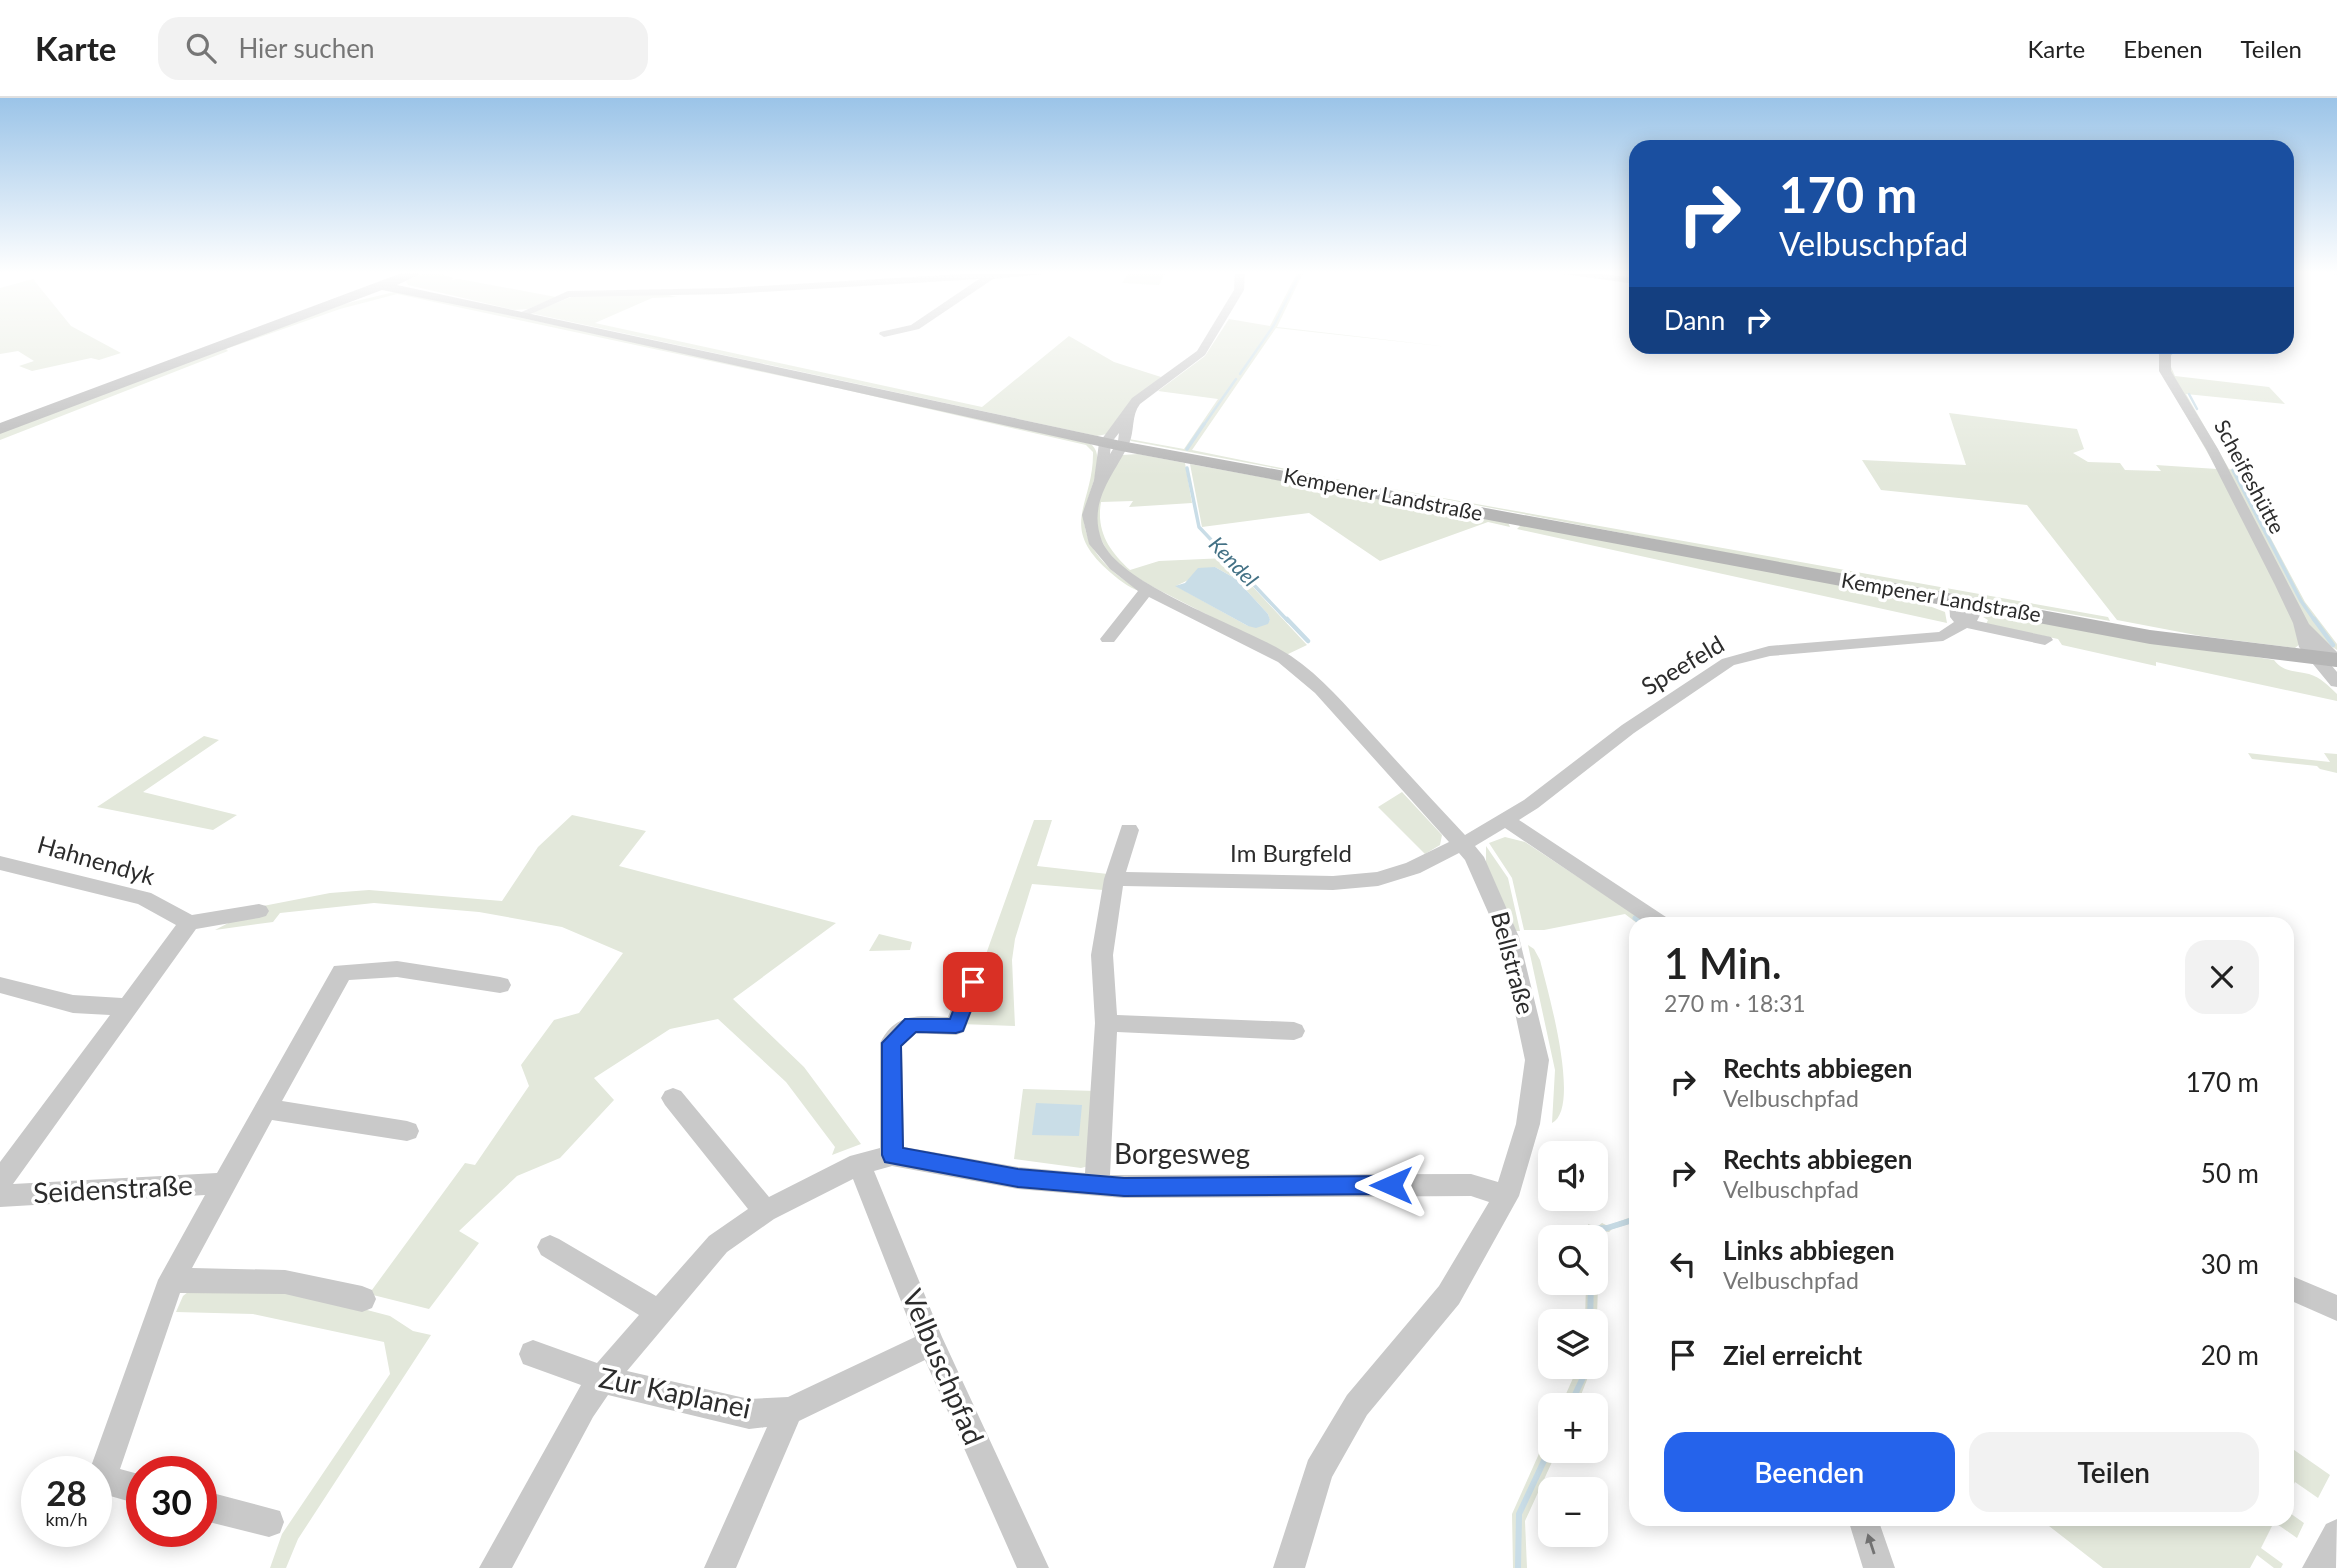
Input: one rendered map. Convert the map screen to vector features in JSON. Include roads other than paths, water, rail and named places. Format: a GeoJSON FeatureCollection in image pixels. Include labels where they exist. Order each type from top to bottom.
{"type":"FeatureCollection","features":[{"type":"Feature","properties":{"kind":"street","name":"Kempener Landstraße"},"geometry":{"type":"LineString","coordinates":[[0,429],[240,340]]}},
{"type":"Feature","properties":{"kind":"street","name":"Kempener Landstraße"},"geometry":{"type":"LineString","coordinates":[[638,340],[1113,444],[1967,603],[2199,645],[2332,665]]}},
{"type":"Feature","properties":{"kind":"street","name":"Bellstraße"},"geometry":{"type":"LineString","coordinates":[[1208,340],[1200,353],[1143,395],[1129,409],[1113,444],[1088,515],[1096,544],[1115,566],[1147,590],[1284,659],[1321,689],[1474,857],[1509,937],[1536,1060],[1528,1125],[1506,1196],[1449,1296],[1357,1405],[1319,1471],[1289,1568]]}},
{"type":"Feature","properties":{"kind":"street","name":"Scheifeshütte"},"geometry":{"type":"LineString","coordinates":[[2165,354],[2165,371],[2212,449],[2301,623],[2307,648],[2332,665]]}},
{"type":"Feature","properties":{"kind":"street"},"geometry":{"type":"LineString","coordinates":[[1108,639],[1147,590]]}},
{"type":"Feature","properties":{"kind":"street","name":"Speefeld"},"geometry":{"type":"LineString","coordinates":[[1462,844],[1506,820],[1559,785],[1662,705],[1728,662],[1769,651],[1943,636],[1971,619],[1967,603]]}},
{"type":"Feature","properties":{"kind":"street"},"geometry":{"type":"LineString","coordinates":[[1964,623],[2045,640]]}},
{"type":"Feature","properties":{"kind":"street"},"geometry":{"type":"LineString","coordinates":[[1506,820],[1651,917]]}},
{"type":"Feature","properties":{"kind":"street"},"geometry":{"type":"LineString","coordinates":[[1097,1185],[1106,1023],[1102,955],[1114,879],[1129,830]]}},
{"type":"Feature","properties":{"kind":"street","name":"Im Burgfeld"},"geometry":{"type":"LineString","coordinates":[[1114,879],[1333,883],[1389,875],[1433,860],[1462,844]]}},
{"type":"Feature","properties":{"kind":"street","name":"Hahnendyk"},"geometry":{"type":"LineString","coordinates":[[2,865],[144,898],[189,923]]}},
{"type":"Feature","properties":{"kind":"street"},"geometry":{"type":"LineString","coordinates":[[0,1182],[189,923],[259,911]]}},
{"type":"Feature","properties":{"kind":"street"},"geometry":{"type":"LineString","coordinates":[[892,1155],[891,1043],[911,1024],[956,1026],[981,960]]}},
{"type":"Feature","properties":{"kind":"street","name":"Seidenstraße"},"geometry":{"type":"LineString","coordinates":[[126,1486],[101,1479],[171,1280],[342,972],[397,969],[500,985]]}},
{"type":"Feature","properties":{"kind":"street"},"geometry":{"type":"LineString","coordinates":[[0,985],[74,1004],[129,1007]]}},
{"type":"Feature","properties":{"kind":"street"},"geometry":{"type":"LineString","coordinates":[[1106,1023],[1294,1031]]}},
{"type":"Feature","properties":{"kind":"street"},"geometry":{"type":"LineString","coordinates":[[673,1098],[765,1211]]}},
{"type":"Feature","properties":{"kind":"street"},"geometry":{"type":"LineString","coordinates":[[267,1109],[407,1131]]}},
{"type":"Feature","properties":{"kind":"street","name":"Borgesweg"},"geometry":{"type":"LineString","coordinates":[[495,1568],[583,1407],[602,1379],[718,1244],[765,1211],[859,1164],[892,1155],[1018,1178],[1124,1187],[1471,1185],[1506,1196]]}},
{"type":"Feature","properties":{"kind":"street","name":"Velbuschpfad"},"geometry":{"type":"LineString","coordinates":[[859,1164],[931,1343],[1032,1568]]}},
{"type":"Feature","properties":{"kind":"street","name":"Seidenstraße"},"geometry":{"type":"LineString","coordinates":[[0,1196],[226,1183]]}},
{"type":"Feature","properties":{"kind":"street"},"geometry":{"type":"LineString","coordinates":[[550,1247],[659,1312]]}},
{"type":"Feature","properties":{"kind":"street"},"geometry":{"type":"LineString","coordinates":[[171,1280],[285,1282],[362,1299]]}},
{"type":"Feature","properties":{"kind":"street"},"geometry":{"type":"LineString","coordinates":[[2294,1289],[2337,1308]]}},
{"type":"Feature","properties":{"kind":"street","name":"Zur Kaplanei"},"geometry":{"type":"LineString","coordinates":[[533,1354],[602,1379],[749,1414],[789,1411],[931,1343]]}},
{"type":"Feature","properties":{"kind":"street"},"geometry":{"type":"LineString","coordinates":[[720,1568],[789,1411]]}},
{"type":"Feature","properties":{"kind":"street"},"geometry":{"type":"LineString","coordinates":[[217,1509],[269,1522]]}},
{"type":"Feature","properties":{"kind":"street"},"geometry":{"type":"LineString","coordinates":[[1865,1526],[1879,1568]]}},
{"type":"Feature","properties":{"kind":"street"},"geometry":{"type":"LineString","coordinates":[[2318,1568],[2337,1535]]}},
{"type":"Feature","properties":{"kind":"water"},"geometry":{"type":"Polygon","coordinates":[[[1215,567],[1236,579],[1268,614],[1268,624],[1256,628],[1248,626],[1175,586],[1185,583],[1198,568],[1215,567]]]}},
{"type":"Feature","properties":{"kind":"water"},"geometry":{"type":"Polygon","coordinates":[[[1036,1103],[1082,1105],[1079,1136],[1032,1135],[1036,1103]]]}},
{"type":"Feature","properties":{"kind":"waterway","name":"Kendel"},"geometry":{"type":"LineString","coordinates":[[1240,374],[1264,340]]}},
{"type":"Feature","properties":{"kind":"waterway","name":"Kendel"},"geometry":{"type":"LineString","coordinates":[[1203,426],[1236,379]]}},
{"type":"Feature","properties":{"kind":"waterway"},"geometry":{"type":"LineString","coordinates":[[2189,394],[2197,409]]}},
{"type":"Feature","properties":{"kind":"waterway","name":"Kendel"},"geometry":{"type":"LineString","coordinates":[[1187,449],[1204,424]]}},
{"type":"Feature","properties":{"kind":"waterway","name":"Kendel"},"geometry":{"type":"LineString","coordinates":[[1187,468],[1199,527],[1288,621]]}},
{"type":"Feature","properties":{"kind":"waterway"},"geometry":{"type":"LineString","coordinates":[[2233,470],[2301,601],[2315,621]]}},
{"type":"Feature","properties":{"kind":"waterway","name":"Kendel"},"geometry":{"type":"LineString","coordinates":[[1287,619],[1308,641]]}},
{"type":"Feature","properties":{"kind":"waterway"},"geometry":{"type":"LineString","coordinates":[[2314,619],[2333,645]]}},
{"type":"Feature","properties":{"kind":"waterway","name":"Kendel"},"geometry":{"type":"LineString","coordinates":[[1608,1228],[1629,1221]]}},
{"type":"Feature","properties":{"kind":"waterway","name":"Kendel"},"geometry":{"type":"LineString","coordinates":[[1590,1309],[1591,1295]]}},
{"type":"Feature","properties":{"kind":"waterway","name":"Kendel"},"geometry":{"type":"LineString","coordinates":[[1576,1393],[1582,1379]]}},
{"type":"Feature","properties":{"kind":"waterway","name":"Kendel"},"geometry":{"type":"LineString","coordinates":[[1518,1568],[1519,1514],[1543,1463]]}}]}
